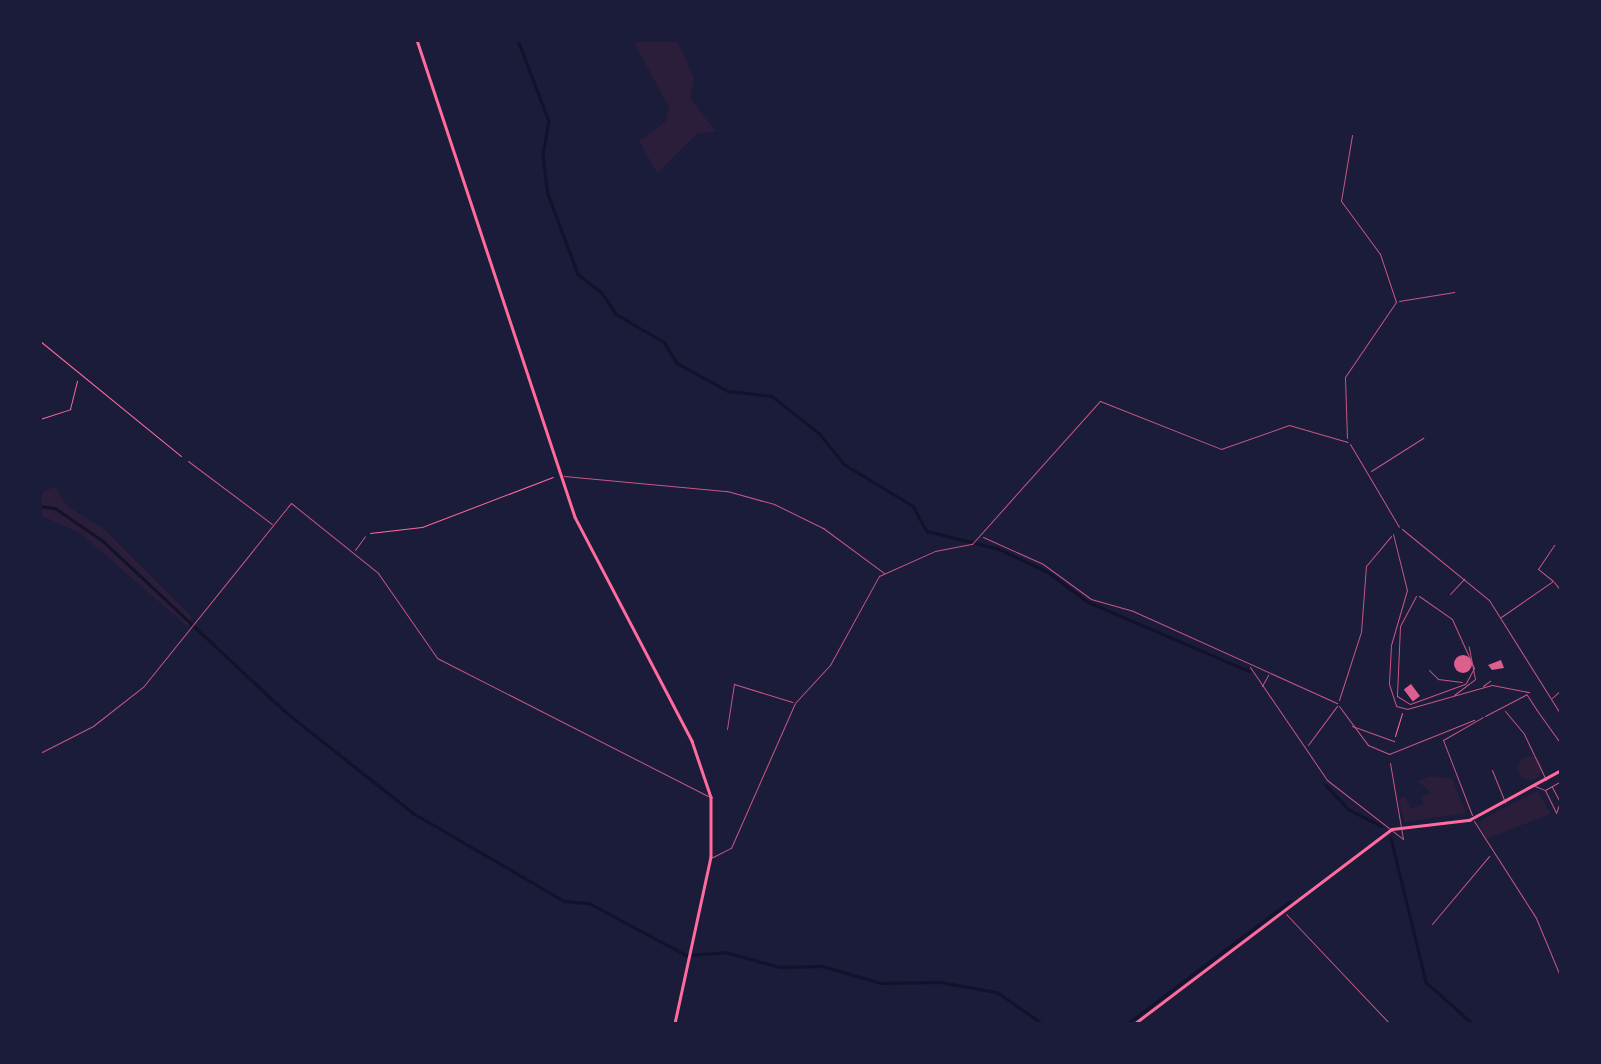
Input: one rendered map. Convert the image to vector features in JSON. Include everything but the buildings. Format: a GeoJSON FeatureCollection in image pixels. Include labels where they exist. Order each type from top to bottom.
{"type":"FeatureCollection","features":[{"type":"Feature","properties":{"kind":"main road"},"geometry":{"type":"LineString","coordinates":[[417,42],[584,539],[692,741],[711,798],[712,858],[676,1024]]}},
{"type":"Feature","properties":{"kind":"main road"},"geometry":{"type":"LineString","coordinates":[[1134,1024],[1392,829],[1473,819],[1561,770]]}},
{"type":"Feature","properties":{"kind":"street"},"geometry":{"type":"LineString","coordinates":[[417,42],[424,40]]}},
{"type":"Feature","properties":{"kind":"street"},"geometry":{"type":"LineString","coordinates":[[1352,135],[1341,200],[1380,254],[1396,302]]}},
{"type":"Feature","properties":{"kind":"street"},"geometry":{"type":"LineString","coordinates":[[1454,292],[1422,292],[1396,302],[1346,377],[1348,442],[1399,527],[1467,577],[1500,618],[1535,682],[1561,716]]}},
{"type":"Feature","properties":{"kind":"street"},"geometry":{"type":"LineString","coordinates":[[712,858],[731,848],[740,834],[795,703],[830,665],[863,599],[884,573],[974,542],[1068,429],[1102,400],[1221,449],[1290,425],[1348,442]]}},
{"type":"Feature","properties":{"kind":"street"},"geometry":{"type":"LineString","coordinates":[[1368,474],[1423,438]]}},
{"type":"Feature","properties":{"kind":"street"},"geometry":{"type":"LineString","coordinates":[[188,460],[272,524]]}},
{"type":"Feature","properties":{"kind":"street"},"geometry":{"type":"LineString","coordinates":[[561,475],[727,491],[774,504],[823,528],[884,573]]}},
{"type":"Feature","properties":{"kind":"street"},"geometry":{"type":"LineString","coordinates":[[40,753],[93,726],[143,687],[277,517],[294,504],[354,551],[405,608],[437,658],[711,798]]}},
{"type":"Feature","properties":{"kind":"street"},"geometry":{"type":"LineString","coordinates":[[269,518],[277,517]]}},
{"type":"Feature","properties":{"kind":"street"},"geometry":{"type":"LineString","coordinates":[[1307,748],[1337,703],[1361,632],[1366,566],[1399,527]]}},
{"type":"Feature","properties":{"kind":"street"},"geometry":{"type":"LineString","coordinates":[[1393,534],[1407,590],[1388,673],[1392,700],[1408,709],[1480,688],[1490,681]]}},
{"type":"Feature","properties":{"kind":"street"},"geometry":{"type":"LineString","coordinates":[[354,551],[364,536]]}},
{"type":"Feature","properties":{"kind":"street"},"geometry":{"type":"LineString","coordinates":[[980,536],[1043,564],[1092,599],[1337,703],[1368,745],[1391,754],[1504,708],[1528,694],[1535,682]]}},
{"type":"Feature","properties":{"kind":"street"},"geometry":{"type":"LineString","coordinates":[[1554,545],[1538,568],[1561,592]]}},
{"type":"Feature","properties":{"kind":"street"},"geometry":{"type":"LineString","coordinates":[[1450,594],[1467,577]]}},
{"type":"Feature","properties":{"kind":"street"},"geometry":{"type":"LineString","coordinates":[[1500,618],[1553,581]]}},
{"type":"Feature","properties":{"kind":"street"},"geometry":{"type":"LineString","coordinates":[[1407,590],[1433,600],[1452,618],[1474,668],[1465,684],[1410,704],[1396,696],[1400,626],[1416,596]]}},
{"type":"Feature","properties":{"kind":"street"},"geometry":{"type":"LineString","coordinates":[[1452,697],[1473,682],[1479,669],[1469,647]]}},
{"type":"Feature","properties":{"kind":"street"},"geometry":{"type":"LineString","coordinates":[[1248,664],[1347,801],[1392,829],[1397,839],[1402,828],[1390,763]]}},
{"type":"Feature","properties":{"kind":"street"},"geometry":{"type":"LineString","coordinates":[[1430,670],[1438,679],[1465,684]]}},
{"type":"Feature","properties":{"kind":"street"},"geometry":{"type":"LineString","coordinates":[[1258,680],[1267,672]]}},
{"type":"Feature","properties":{"kind":"street"},"geometry":{"type":"LineString","coordinates":[[1262,687],[1267,672]]}},
{"type":"Feature","properties":{"kind":"street"},"geometry":{"type":"LineString","coordinates":[[728,729],[734,684],[795,703]]}},
{"type":"Feature","properties":{"kind":"street"},"geometry":{"type":"LineString","coordinates":[[1480,688],[1528,694]]}},
{"type":"Feature","properties":{"kind":"street"},"geometry":{"type":"LineString","coordinates":[[1549,700],[1561,690]]}},
{"type":"Feature","properties":{"kind":"street"},"geometry":{"type":"LineString","coordinates":[[1528,694],[1561,744]]}},
{"type":"Feature","properties":{"kind":"street"},"geometry":{"type":"LineString","coordinates":[[1504,708],[1546,780]]}},
{"type":"Feature","properties":{"kind":"street"},"geometry":{"type":"LineString","coordinates":[[1483,717],[1443,740],[1473,819],[1491,853],[1536,918],[1561,978]]}},
{"type":"Feature","properties":{"kind":"street"},"geometry":{"type":"LineString","coordinates":[[1352,726],[1394,741]]}},
{"type":"Feature","properties":{"kind":"street"},"geometry":{"type":"LineString","coordinates":[[1492,770],[1505,802]]}},
{"type":"Feature","properties":{"kind":"street"},"geometry":{"type":"LineString","coordinates":[[1545,790],[1561,781]]}},
{"type":"Feature","properties":{"kind":"street"},"geometry":{"type":"LineString","coordinates":[[1535,786],[1545,790],[1556,814],[1560,802],[1552,787]]}},
{"type":"Feature","properties":{"kind":"street"},"geometry":{"type":"LineString","coordinates":[[1432,924],[1491,853]]}},
{"type":"Feature","properties":{"kind":"street"},"geometry":{"type":"LineString","coordinates":[[1284,912],[1390,1024]]}},
{"type":"Feature","properties":{"kind":"path"},"geometry":{"type":"LineString","coordinates":[[40,341],[80,378],[188,460]]}},
{"type":"Feature","properties":{"kind":"path"},"geometry":{"type":"LineString","coordinates":[[40,418],[70,408],[80,378]]}},
{"type":"Feature","properties":{"kind":"path"},"geometry":{"type":"LineString","coordinates":[[364,536],[422,527],[561,475]]}},
{"type":"Feature","properties":{"kind":"path"},"geometry":{"type":"LineString","coordinates":[[1394,741],[1408,709]]}},
{"type":"Feature","properties":{"kind":"shaded area"},"geometry":{"type":"Polygon","coordinates":[[[633,40],[677,40],[694,79],[690,98],[716,132],[698,133],[657,173],[639,141],[666,121],[669,108],[633,40]]]}},
{"type":"Feature","properties":{"kind":"shaded area"},"geometry":{"type":"Polygon","coordinates":[[[55,487],[68,507],[103,528],[192,617],[188,627],[80,533],[40,515],[40,493],[55,487]]]}},
{"type":"Feature","properties":{"kind":"shaded area"},"geometry":{"type":"Polygon","coordinates":[[[1530,756],[1539,759],[1539,777],[1530,780],[1521,777],[1518,768],[1521,759],[1530,756]]]}},
{"type":"Feature","properties":{"kind":"shaded area"},"geometry":{"type":"Polygon","coordinates":[[[1431,776],[1452,778],[1466,813],[1405,822],[1398,799],[1405,797],[1411,808],[1423,804],[1422,796],[1431,792],[1417,781],[1431,776]]]}},
{"type":"Feature","properties":{"kind":"shaded area"},"geometry":{"type":"Polygon","coordinates":[[[1537,791],[1551,814],[1486,839],[1478,822],[1537,791]]]}},
{"type":"Feature","properties":{"kind":"waterway"},"geometry":{"type":"LineString","coordinates":[[518,40],[549,121],[543,155],[548,194],[578,274],[602,293],[616,314],[664,342],[677,363],[728,391],[772,396],[819,433],[844,464],[913,506],[927,531],[999,549],[1048,572],[1088,602],[1249,671]]}},
{"type":"Feature","properties":{"kind":"waterway"},"geometry":{"type":"LineString","coordinates":[[40,506],[55,508],[103,541],[287,713],[413,813],[564,901],[589,903],[686,955],[725,952],[780,967],[822,966],[881,983],[940,982],[997,992],[1043,1024]]}},
{"type":"Feature","properties":{"kind":"waterway"},"geometry":{"type":"LineString","coordinates":[[1326,785],[1348,809],[1381,826]]}},
{"type":"Feature","properties":{"kind":"waterway"},"geometry":{"type":"LineString","coordinates":[[1391,838],[1426,982],[1473,1024]]}},
{"type":"Feature","properties":{"kind":"waterway"},"geometry":{"type":"LineString","coordinates":[[1127,1024],[1290,901]]}}]}
